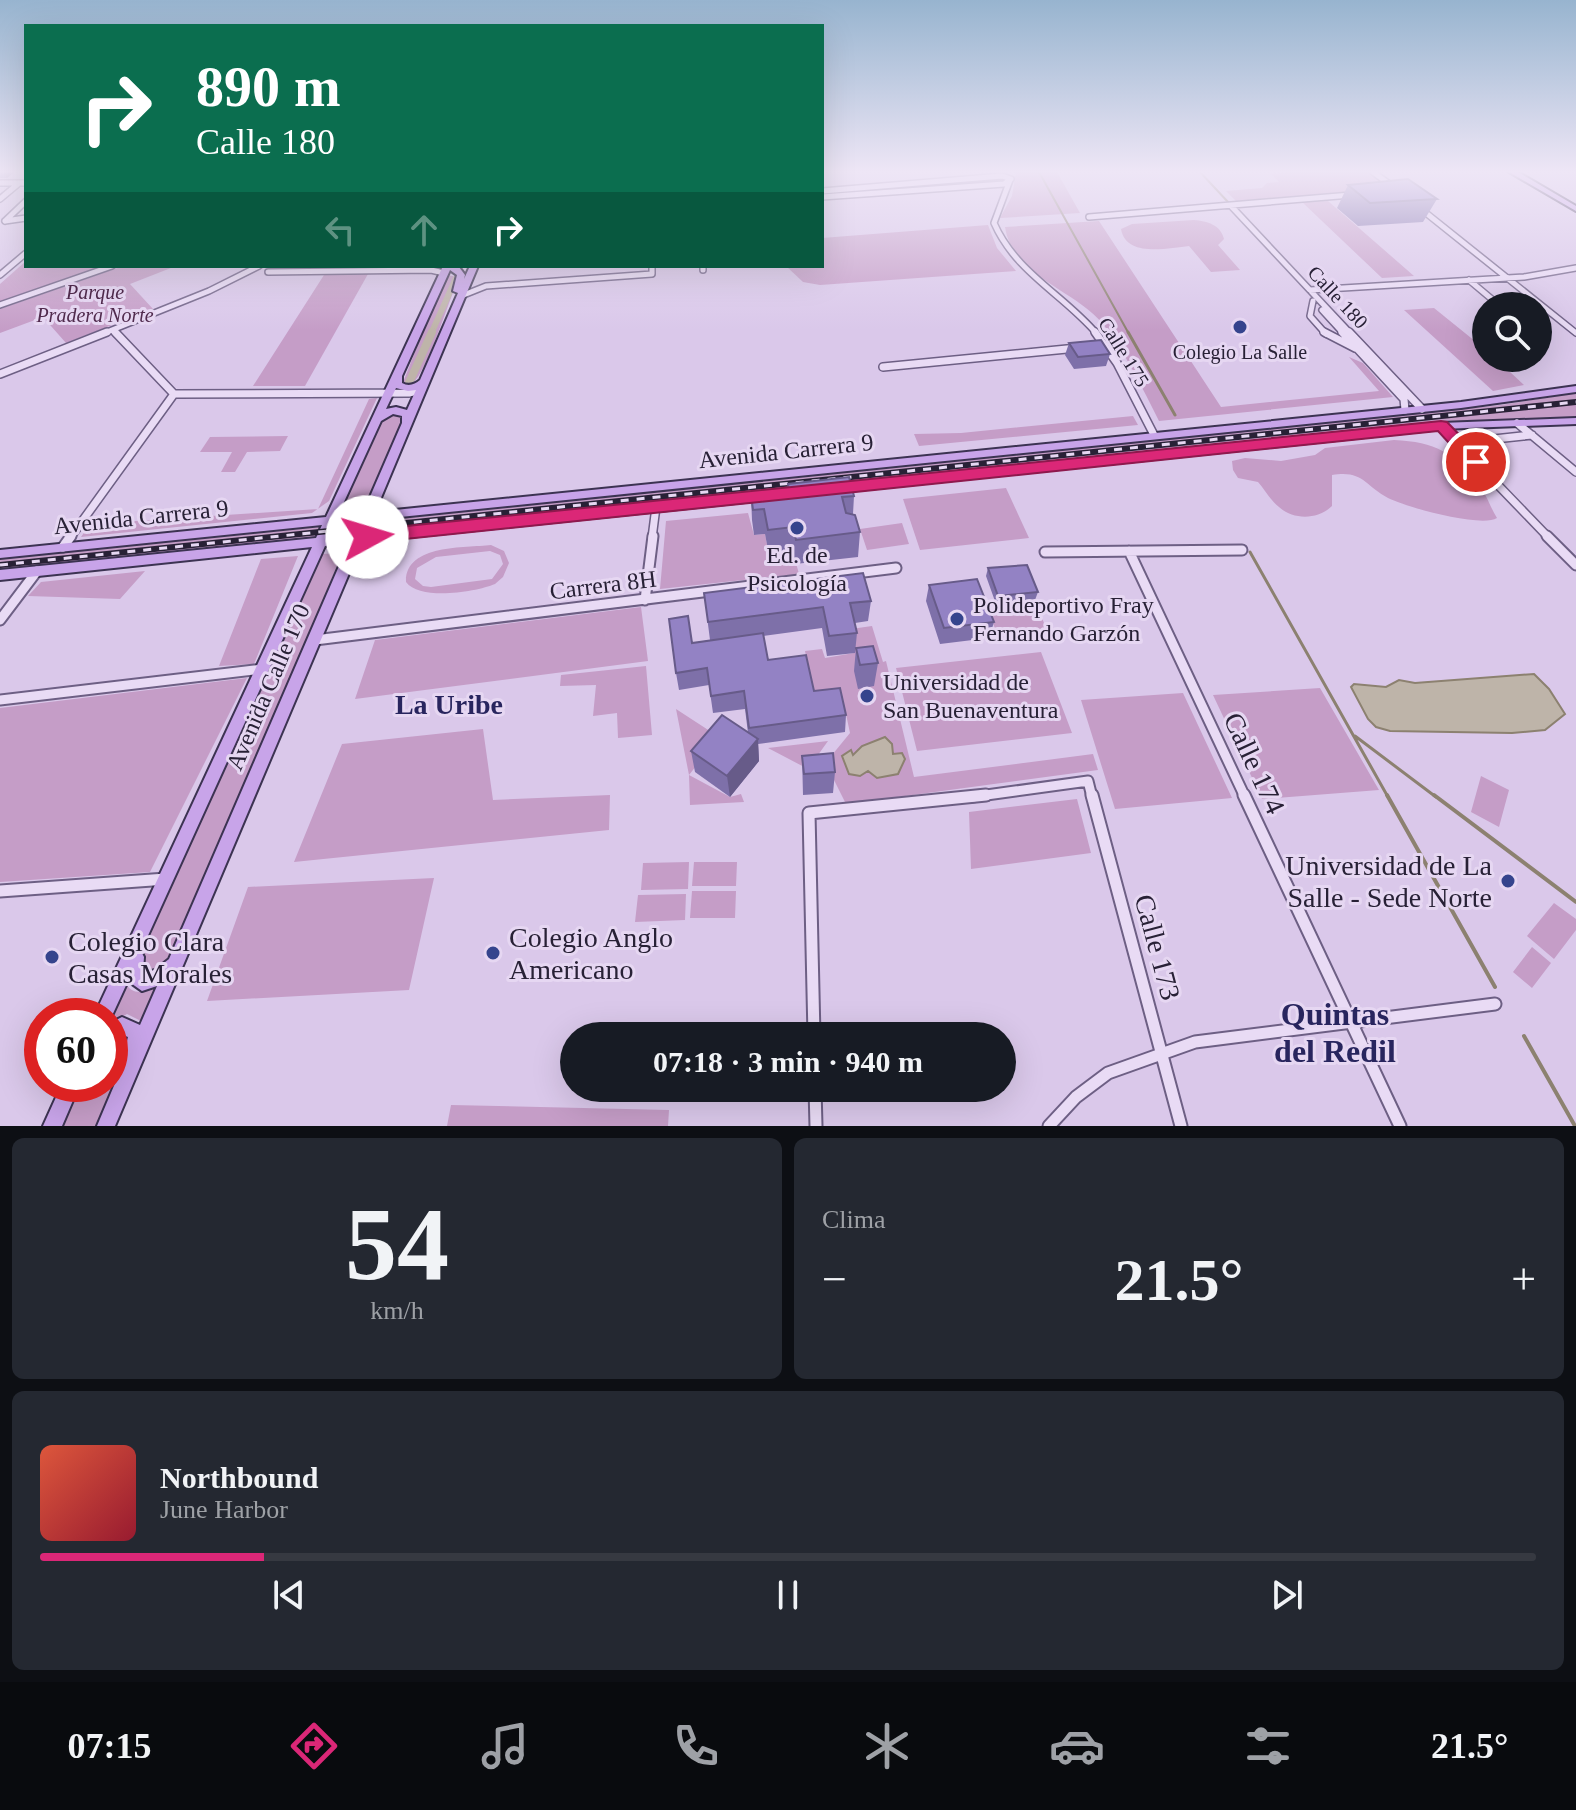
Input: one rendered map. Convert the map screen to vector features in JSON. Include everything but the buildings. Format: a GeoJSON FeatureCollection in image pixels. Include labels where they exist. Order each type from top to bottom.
{"type":"FeatureCollection","features":[{"type":"Feature","properties":{"kind":"main road","name":"Avenida Calle 170"},"geometry":{"type":"LineString","coordinates":[[111,998],[446,268]]}},
{"type":"Feature","properties":{"kind":"main road"},"geometry":{"type":"LineString","coordinates":[[446,268],[456,269],[462,278],[447,329]]}},
{"type":"Feature","properties":{"kind":"main road","name":"Avenida Calle 170"},"geometry":{"type":"LineString","coordinates":[[107,1123],[473,268]]}},
{"type":"Feature","properties":{"kind":"main road"},"geometry":{"type":"LineString","coordinates":[[397,376],[397,384],[403,388],[423,385]]}},
{"type":"Feature","properties":{"kind":"main road","name":"Avenida Carrera 9"},"geometry":{"type":"LineString","coordinates":[[0,554],[1422,409],[1576,389]]}},
{"type":"Feature","properties":{"kind":"main road"},"geometry":{"type":"LineString","coordinates":[[374,426],[382,415],[394,411],[406,413],[407,423]]}},
{"type":"Feature","properties":{"kind":"main road","name":"Avenida Carrera 9"},"geometry":{"type":"LineString","coordinates":[[827,489],[1441,426],[1576,421]]}},
{"type":"Feature","properties":{"kind":"main road","name":"Avenida Carrera 9"},"geometry":{"type":"LineString","coordinates":[[0,575],[784,494]]}},
{"type":"Feature","properties":{"kind":"main road"},"geometry":{"type":"LineString","coordinates":[[376,495],[385,507],[400,512]]}},
{"type":"Feature","properties":{"kind":"main road"},"geometry":{"type":"LineString","coordinates":[[347,562],[392,534]]}},
{"type":"Feature","properties":{"kind":"main road"},"geometry":{"type":"LineString","coordinates":[[154,905],[135,959],[134,975],[142,982],[152,981],[166,972],[180,955]]}},
{"type":"Feature","properties":{"kind":"main road"},"geometry":{"type":"LineString","coordinates":[[128,1026],[137,1036],[128,1062]]}},
{"type":"Feature","properties":{"kind":"main road"},"geometry":{"type":"LineString","coordinates":[[52,1126],[63,1102]]}},
{"type":"Feature","properties":{"kind":"main road"},"geometry":{"type":"LineString","coordinates":[[107,1123],[114,1102]]}},
{"type":"Feature","properties":{"kind":"street","name":"Calle 175"},"geometry":{"type":"LineString","coordinates":[[995,225],[1004,246],[1023,271],[1076,310],[1105,345],[1154,435]]}},
{"type":"Feature","properties":{"kind":"street","name":"Calle 180"},"geometry":{"type":"LineString","coordinates":[[1245,225],[1404,399],[1405,410]]}},
{"type":"Feature","properties":{"kind":"street","name":"Calle 180"},"geometry":{"type":"LineString","coordinates":[[1246,225],[1422,409]]}},
{"type":"Feature","properties":{"kind":"street"},"geometry":{"type":"LineString","coordinates":[[1445,225],[1574,325],[1576,333]]}},
{"type":"Feature","properties":{"kind":"street"},"geometry":{"type":"LineString","coordinates":[[0,275],[24,255]]}},
{"type":"Feature","properties":{"kind":"street"},"geometry":{"type":"LineString","coordinates":[[1310,290],[1510,276],[1576,265]]}},
{"type":"Feature","properties":{"kind":"street"},"geometry":{"type":"LineString","coordinates":[[0,305],[106,268]]}},
{"type":"Feature","properties":{"kind":"street"},"geometry":{"type":"LineString","coordinates":[[0,374],[265,268],[446,268]]}},
{"type":"Feature","properties":{"kind":"street"},"geometry":{"type":"LineString","coordinates":[[461,296],[486,286],[652,274],[652,268]]}},
{"type":"Feature","properties":{"kind":"street"},"geometry":{"type":"LineString","coordinates":[[469,278],[486,286]]}},
{"type":"Feature","properties":{"kind":"street"},"geometry":{"type":"LineString","coordinates":[[1468,279],[1483,292]]}},
{"type":"Feature","properties":{"kind":"street"},"geometry":{"type":"LineString","coordinates":[[1313,301],[1310,316],[1327,335],[1359,350]]}},
{"type":"Feature","properties":{"kind":"street"},"geometry":{"type":"LineString","coordinates":[[113,330],[174,394],[389,393],[423,385]]}},
{"type":"Feature","properties":{"kind":"street"},"geometry":{"type":"LineString","coordinates":[[883,367],[1105,345]]}},
{"type":"Feature","properties":{"kind":"street"},"geometry":{"type":"LineString","coordinates":[[63,547],[174,394]]}},
{"type":"Feature","properties":{"kind":"street"},"geometry":{"type":"LineString","coordinates":[[1517,423],[1576,472]]}},
{"type":"Feature","properties":{"kind":"street"},"geometry":{"type":"LineString","coordinates":[[1441,426],[1574,560]]}},
{"type":"Feature","properties":{"kind":"street"},"geometry":{"type":"LineString","coordinates":[[1457,443],[1532,435]]}},
{"type":"Feature","properties":{"kind":"street"},"geometry":{"type":"LineString","coordinates":[[645,600],[656,507]]}},
{"type":"Feature","properties":{"kind":"street"},"geometry":{"type":"LineString","coordinates":[[1045,552],[1242,550]]}},
{"type":"Feature","properties":{"kind":"street","name":"Calle 174"},"geometry":{"type":"LineString","coordinates":[[1129,551],[1400,1126]]}},
{"type":"Feature","properties":{"kind":"street","name":"Carrera 8H"},"geometry":{"type":"LineString","coordinates":[[315,640],[896,568]]}},
{"type":"Feature","properties":{"kind":"street"},"geometry":{"type":"LineString","coordinates":[[0,620],[37,571]]}},
{"type":"Feature","properties":{"kind":"street"},"geometry":{"type":"LineString","coordinates":[[0,700],[263,669]]}},
{"type":"Feature","properties":{"kind":"street","name":"Calle 173"},"geometry":{"type":"LineString","coordinates":[[814,1022],[809,813],[965,798],[1088,781],[1181,1126]]}},
{"type":"Feature","properties":{"kind":"street"},"geometry":{"type":"LineString","coordinates":[[0,891],[166,879]]}},
{"type":"Feature","properties":{"kind":"street"},"geometry":{"type":"LineString","coordinates":[[1049,1126],[1076,1097],[1108,1073],[1161,1051],[1195,1042],[1495,1004]]}},
{"type":"Feature","properties":{"kind":"street"},"geometry":{"type":"LineString","coordinates":[[815,1102],[816,1126]]}},
{"type":"Feature","properties":{"kind":"green space"},"geometry":{"type":"Polygon","coordinates":[[[988,225],[997,248],[1016,271],[820,285],[803,282],[788,268],[824,268],[824,238],[988,225]]]}},
{"type":"Feature","properties":{"kind":"green space"},"geometry":{"type":"Polygon","coordinates":[[[1101,225],[1221,407],[1379,391],[1349,357],[1363,363],[1393,397],[1159,421],[1126,359],[1103,324],[1077,301],[1032,270],[1010,244],[1005,227],[1101,225]]]}},
{"type":"Feature","properties":{"kind":"green space"},"geometry":{"type":"Polygon","coordinates":[[[1131,225],[1211,225],[1220,230],[1224,239],[1218,245],[1240,270],[1211,272],[1189,246],[1139,248],[1124,238],[1121,229],[1131,225]]]}},
{"type":"Feature","properties":{"kind":"green space"},"geometry":{"type":"Polygon","coordinates":[[[1326,225],[1355,225],[1414,276],[1382,278],[1326,225]]]}},
{"type":"Feature","properties":{"kind":"green space"},"geometry":{"type":"Polygon","coordinates":[[[24,263],[24,268],[99,268],[0,303],[0,284],[24,263]]]}},
{"type":"Feature","properties":{"kind":"green space","name":"Parque Pradera Norte"},"geometry":{"type":"Polygon","coordinates":[[[117,268],[171,268],[130,284],[153,309],[66,343],[43,317],[0,333],[0,309],[117,268]]]}},
{"type":"Feature","properties":{"kind":"green space"},"geometry":{"type":"Polygon","coordinates":[[[368,274],[305,386],[253,386],[324,275],[368,274]]]}},
{"type":"Feature","properties":{"kind":"green space"},"geometry":{"type":"Polygon","coordinates":[[[445,275],[453,276],[457,283],[436,339],[416,380],[410,386],[402,385],[445,275]]]}},
{"type":"Feature","properties":{"kind":"green space"},"geometry":{"type":"Polygon","coordinates":[[[1434,308],[1472,339],[1472,372],[1404,310],[1434,308]]]}},
{"type":"Feature","properties":{"kind":"green space"},"geometry":{"type":"Polygon","coordinates":[[[1472,372],[1510,372],[1524,385],[1493,391],[1472,372]]]}},
{"type":"Feature","properties":{"kind":"green space"},"geometry":{"type":"Polygon","coordinates":[[[1576,393],[1576,417],[1437,422],[379,529],[382,520],[1501,405],[1576,393]]]}},
{"type":"Feature","properties":{"kind":"green space"},"geometry":{"type":"Polygon","coordinates":[[[377,398],[329,501],[318,509],[369,399],[377,398]]]}},
{"type":"Feature","properties":{"kind":"green space"},"geometry":{"type":"Polygon","coordinates":[[[396,412],[404,414],[401,425],[367,506],[344,504],[383,417],[396,412]]]}},
{"type":"Feature","properties":{"kind":"green space"},"geometry":{"type":"Polygon","coordinates":[[[1133,416],[1138,425],[919,446],[914,434],[961,433],[1133,416]]]}},
{"type":"Feature","properties":{"kind":"green space"},"geometry":{"type":"Polygon","coordinates":[[[288,436],[280,451],[247,452],[235,472],[221,472],[232,452],[200,452],[210,437],[288,436]]]}},
{"type":"Feature","properties":{"kind":"green space"},"geometry":{"type":"Polygon","coordinates":[[[1394,440],[1432,446],[1452,457],[1479,485],[1497,518],[1476,520],[1426,511],[1388,498],[1363,480],[1342,474],[1332,475],[1332,506],[1320,514],[1298,516],[1279,507],[1258,482],[1238,478],[1233,470],[1232,461],[1245,458],[1281,461],[1315,455],[1325,448],[1394,440]]]}},
{"type":"Feature","properties":{"kind":"green space"},"geometry":{"type":"Polygon","coordinates":[[[1006,488],[1029,538],[920,550],[903,499],[1006,488]]]}},
{"type":"Feature","properties":{"kind":"green space"},"geometry":{"type":"Polygon","coordinates":[[[318,509],[312,513],[81,537],[90,524],[318,509]]]}},
{"type":"Feature","properties":{"kind":"green space"},"geometry":{"type":"Polygon","coordinates":[[[748,513],[754,535],[765,534],[769,555],[793,552],[799,574],[660,589],[666,521],[748,513]]]}},
{"type":"Feature","properties":{"kind":"green space"},"geometry":{"type":"Polygon","coordinates":[[[902,523],[909,544],[867,550],[860,529],[902,523]]]}},
{"type":"Feature","properties":{"kind":"green space"},"geometry":{"type":"Polygon","coordinates":[[[319,527],[318,536],[313,539],[0,572],[0,559],[319,527]]]}},
{"type":"Feature","properties":{"kind":"green space"},"geometry":{"type":"Polygon","coordinates":[[[491,545],[504,551],[509,563],[503,577],[495,584],[462,592],[435,593],[413,588],[406,582],[408,570],[426,554],[491,545]],[[490,551],[436,557],[417,568],[415,579],[423,586],[431,587],[492,579],[503,564],[500,555],[490,551]]]}},
{"type":"Feature","properties":{"kind":"green space"},"geometry":{"type":"Polygon","coordinates":[[[342,553],[278,712],[173,953],[152,976],[139,972],[162,898],[321,554],[342,553]]]}},
{"type":"Feature","properties":{"kind":"green space"},"geometry":{"type":"Polygon","coordinates":[[[298,556],[254,664],[219,666],[261,559],[298,556]]]}},
{"type":"Feature","properties":{"kind":"green space"},"geometry":{"type":"Polygon","coordinates":[[[145,571],[120,599],[28,596],[41,582],[145,571]]]}},
{"type":"Feature","properties":{"kind":"green space"},"geometry":{"type":"Polygon","coordinates":[[[1036,601],[1049,637],[1000,643],[987,606],[1036,601]]]}},
{"type":"Feature","properties":{"kind":"green space"},"geometry":{"type":"Polygon","coordinates":[[[641,607],[648,661],[355,699],[375,640],[641,607]]]}},
{"type":"Feature","properties":{"kind":"green space"},"geometry":{"type":"Polygon","coordinates":[[[872,626],[883,662],[886,661],[914,777],[1093,754],[1098,770],[846,804],[827,766],[823,766],[850,733],[843,700],[815,703],[805,651],[822,649],[825,658],[854,653],[851,629],[872,626]],[[885,738],[862,746],[853,755],[846,752],[868,771],[898,755],[893,754],[885,738]]]}},
{"type":"Feature","properties":{"kind":"green space"},"geometry":{"type":"Polygon","coordinates":[[[1041,652],[1072,733],[917,751],[896,668],[1041,652]]]}},
{"type":"Feature","properties":{"kind":"green space"},"geometry":{"type":"Polygon","coordinates":[[[646,666],[652,735],[618,738],[617,713],[593,716],[596,685],[560,686],[561,675],[646,666]]]}},
{"type":"Feature","properties":{"kind":"green space"},"geometry":{"type":"Polygon","coordinates":[[[247,678],[150,872],[0,882],[0,708],[247,678]]]}},
{"type":"Feature","properties":{"kind":"green space"},"geometry":{"type":"Polygon","coordinates":[[[1320,688],[1379,790],[1262,799],[1213,695],[1320,688]]]}},
{"type":"Feature","properties":{"kind":"green space"},"geometry":{"type":"Polygon","coordinates":[[[1183,693],[1232,798],[1115,809],[1081,700],[1183,693]]]}},
{"type":"Feature","properties":{"kind":"green space"},"geometry":{"type":"Polygon","coordinates":[[[676,709],[719,737],[689,775],[676,709]]]}},
{"type":"Feature","properties":{"kind":"green space"},"geometry":{"type":"Polygon","coordinates":[[[483,729],[493,800],[610,795],[609,830],[294,862],[342,744],[483,729]]]}},
{"type":"Feature","properties":{"kind":"green space"},"geometry":{"type":"Polygon","coordinates":[[[828,741],[808,769],[768,748],[828,741]]]}},
{"type":"Feature","properties":{"kind":"green space"},"geometry":{"type":"Polygon","coordinates":[[[689,775],[730,797],[741,794],[744,802],[690,805],[689,775]]]}},
{"type":"Feature","properties":{"kind":"green space"},"geometry":{"type":"Polygon","coordinates":[[[1481,776],[1509,790],[1499,827],[1471,812],[1481,776]]]}},
{"type":"Feature","properties":{"kind":"green space"},"geometry":{"type":"Polygon","coordinates":[[[1077,799],[1091,853],[971,869],[969,812],[1077,799]]]}},
{"type":"Feature","properties":{"kind":"green space"},"geometry":{"type":"Polygon","coordinates":[[[689,862],[688,889],[641,890],[643,863],[689,862]]]}},
{"type":"Feature","properties":{"kind":"green space"},"geometry":{"type":"Polygon","coordinates":[[[694,862],[737,862],[736,886],[692,886],[694,862]]]}},
{"type":"Feature","properties":{"kind":"green space"},"geometry":{"type":"Polygon","coordinates":[[[434,878],[409,990],[207,1001],[248,887],[434,878]]]}},
{"type":"Feature","properties":{"kind":"green space"},"geometry":{"type":"Polygon","coordinates":[[[692,891],[736,891],[735,918],[690,918],[692,891]]]}},
{"type":"Feature","properties":{"kind":"green space"},"geometry":{"type":"Polygon","coordinates":[[[686,894],[685,920],[635,922],[638,895],[686,894]]]}},
{"type":"Feature","properties":{"kind":"green space"},"geometry":{"type":"Polygon","coordinates":[[[1554,903],[1576,919],[1576,930],[1554,959],[1527,936],[1554,903]]]}},
{"type":"Feature","properties":{"kind":"green space"},"geometry":{"type":"Polygon","coordinates":[[[1532,947],[1551,963],[1532,988],[1513,972],[1532,947]]]}},
{"type":"Feature","properties":{"kind":"green space"},"geometry":{"type":"Polygon","coordinates":[[[125,982],[136,992],[161,986],[145,1023],[128,1014],[128,998],[118,998],[125,982]]]}},
{"type":"Feature","properties":{"kind":"green space"},"geometry":{"type":"Polygon","coordinates":[[[71,1102],[109,1102],[100,1126],[60,1126],[71,1102]]]}},
{"type":"Feature","properties":{"kind":"green space"},"geometry":{"type":"Polygon","coordinates":[[[451,1105],[669,1110],[668,1126],[447,1126],[451,1105]]]}},
{"type":"Feature","properties":{"kind":"shaded area"},"geometry":{"type":"Polygon","coordinates":[[[1534,674],[1549,689],[1565,714],[1545,730],[1512,733],[1390,731],[1376,727],[1368,719],[1351,687],[1354,684],[1386,687],[1399,680],[1415,683],[1534,674]]]}},
{"type":"Feature","properties":{"kind":"shaded area"},"geometry":{"type":"Polygon","coordinates":[[[885,737],[892,744],[893,754],[902,753],[905,759],[898,774],[877,778],[868,771],[860,776],[849,774],[842,756],[851,750],[853,755],[862,746],[885,737]]]}},
{"type":"Feature","properties":{"kind":"waterway"},"geometry":{"type":"LineString","coordinates":[[1068,225],[1129,334]]}},
{"type":"Feature","properties":{"kind":"waterway"},"geometry":{"type":"LineString","coordinates":[[431,334],[456,278]]}},
{"type":"Feature","properties":{"kind":"waterway"},"geometry":{"type":"LineString","coordinates":[[408,385],[432,332]]}},
{"type":"Feature","properties":{"kind":"waterway"},"geometry":{"type":"LineString","coordinates":[[1128,332],[1175,415]]}},
{"type":"Feature","properties":{"kind":"waterway"},"geometry":{"type":"LineString","coordinates":[[1250,552],[1388,797]]}},
{"type":"Feature","properties":{"kind":"waterway"},"geometry":{"type":"LineString","coordinates":[[1355,736],[1436,797]]}},
{"type":"Feature","properties":{"kind":"waterway"},"geometry":{"type":"LineString","coordinates":[[1387,795],[1495,987]]}},
{"type":"Feature","properties":{"kind":"waterway"},"geometry":{"type":"LineString","coordinates":[[1434,795],[1576,902]]}},
{"type":"Feature","properties":{"kind":"waterway"},"geometry":{"type":"LineString","coordinates":[[1524,1036],[1575,1126]]}},
{"type":"Feature","properties":{"kind":"railway"},"geometry":{"type":"LineString","coordinates":[[0,565],[1576,402]]}},
{"type":"Feature","properties":{"kind":"place","name":"Colegio La Salle"},"geometry":{"type":"Point","coordinates":[1240,327]}},
{"type":"Feature","properties":{"kind":"place","name":"Ed. de Psicología"},"geometry":{"type":"Point","coordinates":[797,528]}},
{"type":"Feature","properties":{"kind":"place","name":"Polideportivo Fray Fernando Garzón"},"geometry":{"type":"Point","coordinates":[957,619]}},
{"type":"Feature","properties":{"kind":"place","name":"Universidad de San Buenaventura"},"geometry":{"type":"Point","coordinates":[867,696]}},
{"type":"Feature","properties":{"kind":"place","name":"Universidad de La Salle - Sede Norte"},"geometry":{"type":"Point","coordinates":[1508,881]}},
{"type":"Feature","properties":{"kind":"place","name":"Colegio Anglo Americano"},"geometry":{"type":"Point","coordinates":[493,953]}},
{"type":"Feature","properties":{"kind":"place","name":"Colegio Clara Casas Morales"},"geometry":{"type":"Point","coordinates":[52,957]}},
{"type":"Feature","properties":{"kind":"district","name":"La Uribe"},"geometry":{"type":"Point","coordinates":[449,704]}},
{"type":"Feature","properties":{"kind":"district","name":"Quintas del Redil"},"geometry":{"type":"Point","coordinates":[1335,1032]}},
{"type":"Feature","properties":{"kind":"route"},"geometry":{"type":"LineString","coordinates":[[367,537],[1441,426],[1476,462]]}}]}
